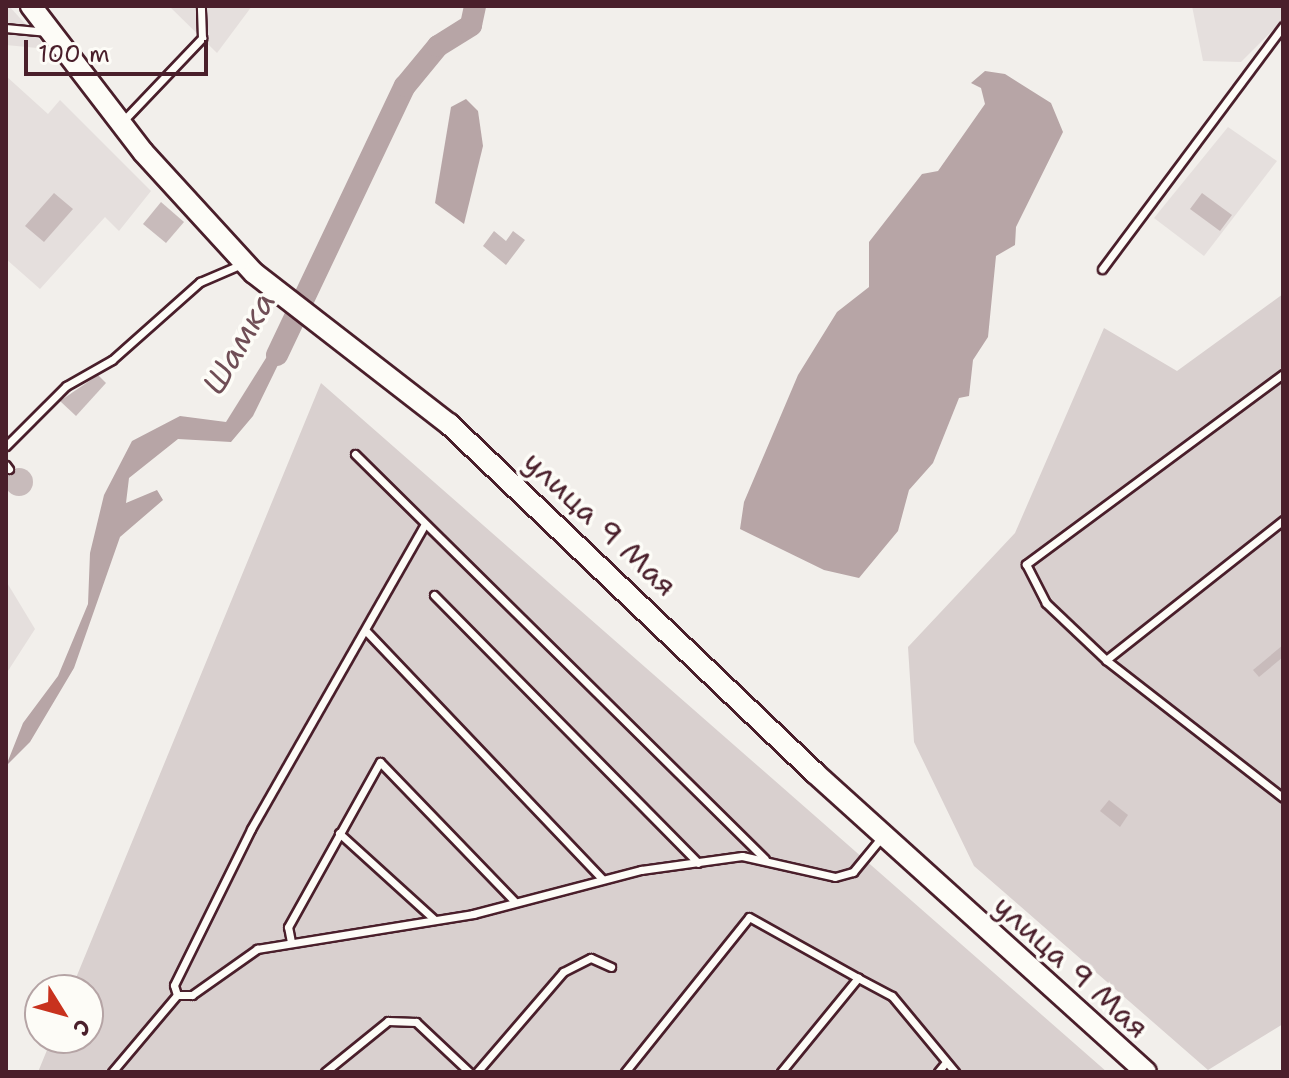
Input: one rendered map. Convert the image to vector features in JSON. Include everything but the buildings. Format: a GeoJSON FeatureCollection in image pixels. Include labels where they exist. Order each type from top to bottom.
{"type":"FeatureCollection","features":[{"type":"Feature","properties":{"kind":"main road","name":"улица 9 Мая"},"geometry":{"type":"LineString","coordinates":[[31,6],[121,123],[244,263],[317,326],[449,424],[883,836],[1146,1072]]}},
{"type":"Feature","properties":{"kind":"lane"},"geometry":{"type":"LineString","coordinates":[[121,123],[202,38],[201,6]]}},
{"type":"Feature","properties":{"kind":"lane"},"geometry":{"type":"LineString","coordinates":[[1102,269],[1283,26]]}},
{"type":"Feature","properties":{"kind":"lane"},"geometry":{"type":"LineString","coordinates":[[6,28],[51,32]]}},
{"type":"Feature","properties":{"kind":"lane"},"geometry":{"type":"LineString","coordinates":[[6,446],[66,386],[112,360],[200,282],[244,263]]}},
{"type":"Feature","properties":{"kind":"lane"},"geometry":{"type":"LineString","coordinates":[[1283,374],[1029,555],[1026,564],[1046,603],[1106,660],[1283,798]]}},
{"type":"Feature","properties":{"kind":"lane"},"geometry":{"type":"LineString","coordinates":[[355,454],[765,859]]}},
{"type":"Feature","properties":{"kind":"lane"},"geometry":{"type":"LineString","coordinates":[[1106,660],[1283,520]]}},
{"type":"Feature","properties":{"kind":"lane"},"geometry":{"type":"LineString","coordinates":[[177,995],[174,985],[251,829],[367,632],[425,524]]}},
{"type":"Feature","properties":{"kind":"lane"},"geometry":{"type":"LineString","coordinates":[[434,595],[698,863]]}},
{"type":"Feature","properties":{"kind":"lane"},"geometry":{"type":"LineString","coordinates":[[367,632],[602,879]]}},
{"type":"Feature","properties":{"kind":"lane"},"geometry":{"type":"LineString","coordinates":[[291,942],[288,927],[380,762],[514,901]]}},
{"type":"Feature","properties":{"kind":"lane"},"geometry":{"type":"LineString","coordinates":[[339,833],[434,919]]}},
{"type":"Feature","properties":{"kind":"lane"},"geometry":{"type":"LineString","coordinates":[[112,1072],[177,995],[192,995],[257,949],[434,919],[602,879],[698,863],[765,859],[835,877],[853,872],[883,836]]}},
{"type":"Feature","properties":{"kind":"lane"},"geometry":{"type":"LineString","coordinates":[[625,1072],[749,917],[892,996],[955,1072]]}},
{"type":"Feature","properties":{"kind":"lane"},"geometry":{"type":"LineString","coordinates":[[477,1072],[563,972],[591,958],[611,967]]}},
{"type":"Feature","properties":{"kind":"lane"},"geometry":{"type":"LineString","coordinates":[[781,1072],[858,978]]}},
{"type":"Feature","properties":{"kind":"lane"},"geometry":{"type":"LineString","coordinates":[[325,1072],[388,1021],[416,1022],[469,1072]]}},
{"type":"Feature","properties":{"kind":"lane"},"geometry":{"type":"LineString","coordinates":[[938,1072],[946,1062]]}},
{"type":"Feature","properties":{"kind":"shaded area"},"geometry":{"type":"Polygon","coordinates":[[[6,6],[9,6],[48,49],[6,45],[6,6]]]}},
{"type":"Feature","properties":{"kind":"shaded area"},"geometry":{"type":"Polygon","coordinates":[[[169,6],[252,6],[217,53],[169,6]]]}},
{"type":"Feature","properties":{"kind":"shaded area"},"geometry":{"type":"Polygon","coordinates":[[[1192,6],[1283,6],[1283,20],[1241,62],[1203,61],[1192,6]]]}},
{"type":"Feature","properties":{"kind":"shaded area"},"geometry":{"type":"Polygon","coordinates":[[[985,71],[1005,74],[1051,103],[1063,132],[1016,227],[1015,245],[996,256],[988,337],[973,360],[969,396],[959,398],[933,463],[909,490],[898,531],[859,578],[824,570],[740,529],[744,502],[798,375],[837,312],[869,287],[869,242],[922,174],[938,171],[985,104],[981,88],[971,83],[985,71]]]}},
{"type":"Feature","properties":{"kind":"shaded area"},"geometry":{"type":"Polygon","coordinates":[[[6,76],[48,114],[60,100],[151,191],[119,231],[105,217],[40,289],[6,259],[6,76]]]}},
{"type":"Feature","properties":{"kind":"shaded area"},"geometry":{"type":"Polygon","coordinates":[[[466,99],[478,111],[483,146],[464,224],[435,203],[451,107],[466,99]]]}},
{"type":"Feature","properties":{"kind":"shaded area"},"geometry":{"type":"Polygon","coordinates":[[[1228,127],[1277,161],[1204,256],[1154,218],[1228,127]]]}},
{"type":"Feature","properties":{"kind":"shaded area"},"geometry":{"type":"Polygon","coordinates":[[[1283,294],[1283,1024],[1208,1070],[974,866],[914,742],[908,647],[1015,533],[1104,328],[1177,371],[1283,294]]]}},
{"type":"Feature","properties":{"kind":"shaded area"},"geometry":{"type":"Polygon","coordinates":[[[286,326],[294,332],[253,416],[231,442],[178,439],[129,478],[126,503],[157,490],[163,500],[120,537],[74,668],[30,742],[6,766],[23,723],[58,676],[88,604],[90,553],[104,495],[132,441],[180,416],[226,422],[286,326]]]}},
{"type":"Feature","properties":{"kind":"shaded area"},"geometry":{"type":"Polygon","coordinates":[[[321,383],[1107,1072],[38,1072],[45,1054],[104,1054],[104,974],[78,974],[321,383]]]}},
{"type":"Feature","properties":{"kind":"shaded area"},"geometry":{"type":"Polygon","coordinates":[[[6,581],[35,629],[6,674],[6,581]]]}},
{"type":"Feature","properties":{"kind":"waterway","name":"Шамка"},"geometry":{"type":"LineString","coordinates":[[277,355],[405,86],[438,46],[471,25],[475,6]]}}]}
